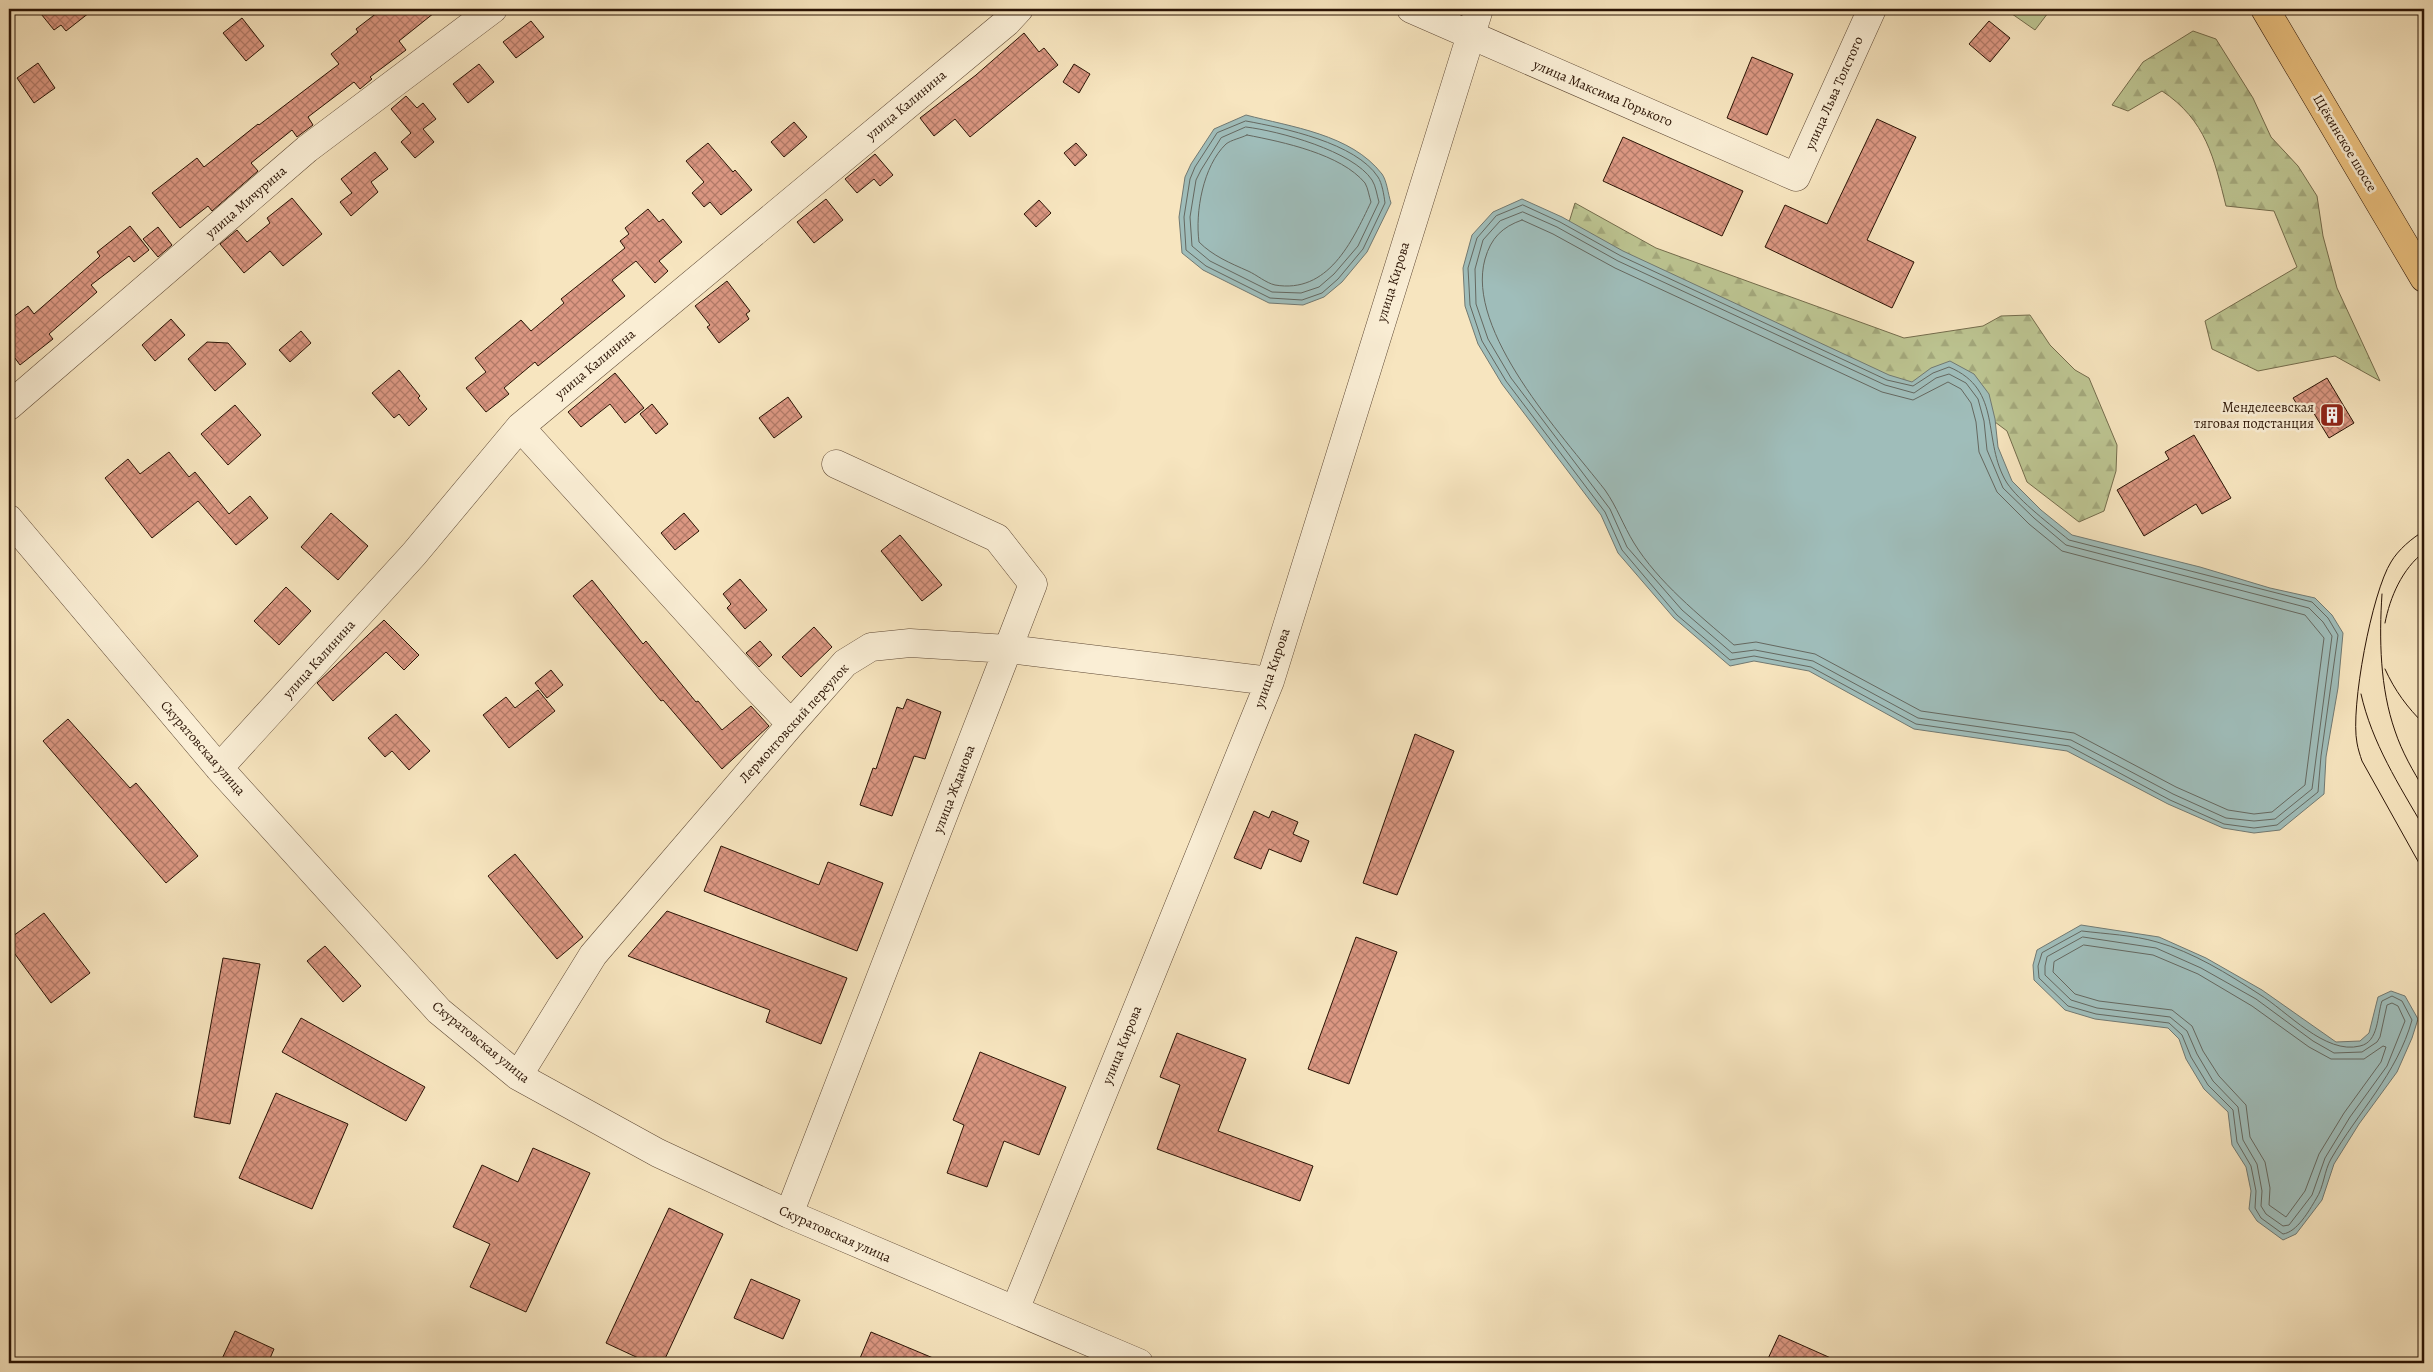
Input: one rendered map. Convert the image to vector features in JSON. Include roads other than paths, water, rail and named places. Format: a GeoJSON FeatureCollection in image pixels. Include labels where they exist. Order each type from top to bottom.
{"type":"FeatureCollection","features":[{"type":"Feature","properties":{"kind":"main road","name":"Щёкинское шоссе"},"geometry":{"type":"LineString","coordinates":[[2265,9],[2424,278]]}},
{"type":"Feature","properties":{"kind":"street","name":"улица Мичурина"},"geometry":{"type":"LineString","coordinates":[[9,406],[307,149],[493,9]]}},
{"type":"Feature","properties":{"kind":"street","name":"улица Калинина"},"geometry":{"type":"LineString","coordinates":[[219,768],[414,554],[520,427],[1007,22],[1019,9]]}},
{"type":"Feature","properties":{"kind":"street","name":"улица Максима Горького"},"geometry":{"type":"LineString","coordinates":[[1411,9],[1796,177]]}},
{"type":"Feature","properties":{"kind":"street","name":"улица Кирова"},"geometry":{"type":"LineString","coordinates":[[1014,1310],[1270,681],[1479,9]]}},
{"type":"Feature","properties":{"kind":"street","name":"улица Льва Толстого"},"geometry":{"type":"LineString","coordinates":[[1796,177],[1872,9]]}},
{"type":"Feature","properties":{"kind":"street"},"geometry":{"type":"LineString","coordinates":[[520,427],[752,684],[791,724]]}},
{"type":"Feature","properties":{"kind":"street","name":"улица Жданова"},"geometry":{"type":"LineString","coordinates":[[789,1214],[1033,584],[997,538],[836,464]]}},
{"type":"Feature","properties":{"kind":"street","name":"Скуратовская улица"},"geometry":{"type":"LineString","coordinates":[[9,519],[219,768],[439,1011],[518,1076],[658,1153],[789,1214],[1139,1363]]}},
{"type":"Feature","properties":{"kind":"street","name":"Лермонтовский переулок"},"geometry":{"type":"LineString","coordinates":[[518,1076],[593,955],[791,724],[845,664],[871,647],[910,643],[1008,649],[1270,681]]}},
{"type":"Feature","properties":{"kind":"water"},"geometry":{"type":"Polygon","coordinates":[[[1246,115],[1301,128],[1337,141],[1369,160],[1384,177],[1391,203],[1367,252],[1342,282],[1324,297],[1303,305],[1269,303],[1203,270],[1182,253],[1179,217],[1185,177],[1191,164],[1214,129],[1246,115]]]}},
{"type":"Feature","properties":{"kind":"water"},"geometry":{"type":"Polygon","coordinates":[[[1522,199],[1562,217],[1623,251],[1889,375],[1912,382],[1931,368],[1950,361],[1974,374],[1989,394],[1995,419],[1998,447],[2012,481],[2041,510],[2072,535],[2200,567],[2270,588],[2315,598],[2332,615],[2343,633],[2338,688],[2326,757],[2324,794],[2280,830],[2254,833],[2223,828],[2168,804],[2067,751],[1914,729],[1809,671],[1754,661],[1730,666],[1674,618],[1618,553],[1601,515],[1502,384],[1478,344],[1465,306],[1463,268],[1472,235],[1493,212],[1522,199]]]}},
{"type":"Feature","properties":{"kind":"water"},"geometry":{"type":"Polygon","coordinates":[[[2081,925],[2159,937],[2206,958],[2262,990],[2336,1042],[2360,1041],[2369,1033],[2378,997],[2391,991],[2405,996],[2418,1019],[2397,1072],[2359,1124],[2334,1164],[2322,1200],[2296,1234],[2283,1240],[2257,1221],[2249,1209],[2251,1191],[2246,1167],[2232,1145],[2228,1112],[2204,1089],[2186,1059],[2179,1039],[2168,1028],[2095,1019],[2065,1010],[2034,980],[2033,965],[2037,950],[2081,925]]]}},
{"type":"Feature","properties":{"kind":"tram line"},"geometry":{"type":"LineString","coordinates":[[2424,531],[2397,553],[2384,577],[2370,623],[2364,651],[2356,726],[2357,743],[2362,761],[2424,872]]}},
{"type":"Feature","properties":{"kind":"tram line"},"geometry":{"type":"LineString","coordinates":[[2385,623],[2390,603],[2398,584],[2409,567],[2424,552]]}},
{"type":"Feature","properties":{"kind":"tram line"},"geometry":{"type":"LineString","coordinates":[[2382,594],[2381,646],[2386,698],[2401,746],[2424,789]]}},
{"type":"Feature","properties":{"kind":"tram line"},"geometry":{"type":"LineString","coordinates":[[2385,669],[2402,698],[2424,724]]}},
{"type":"Feature","properties":{"kind":"tram line"},"geometry":{"type":"LineString","coordinates":[[2361,694],[2379,747],[2424,828]]}},
{"type":"Feature","properties":{"kind":"place","name":"Менделеевская тяговая подстанция"},"geometry":{"type":"Point","coordinates":[2332,415]}}]}
